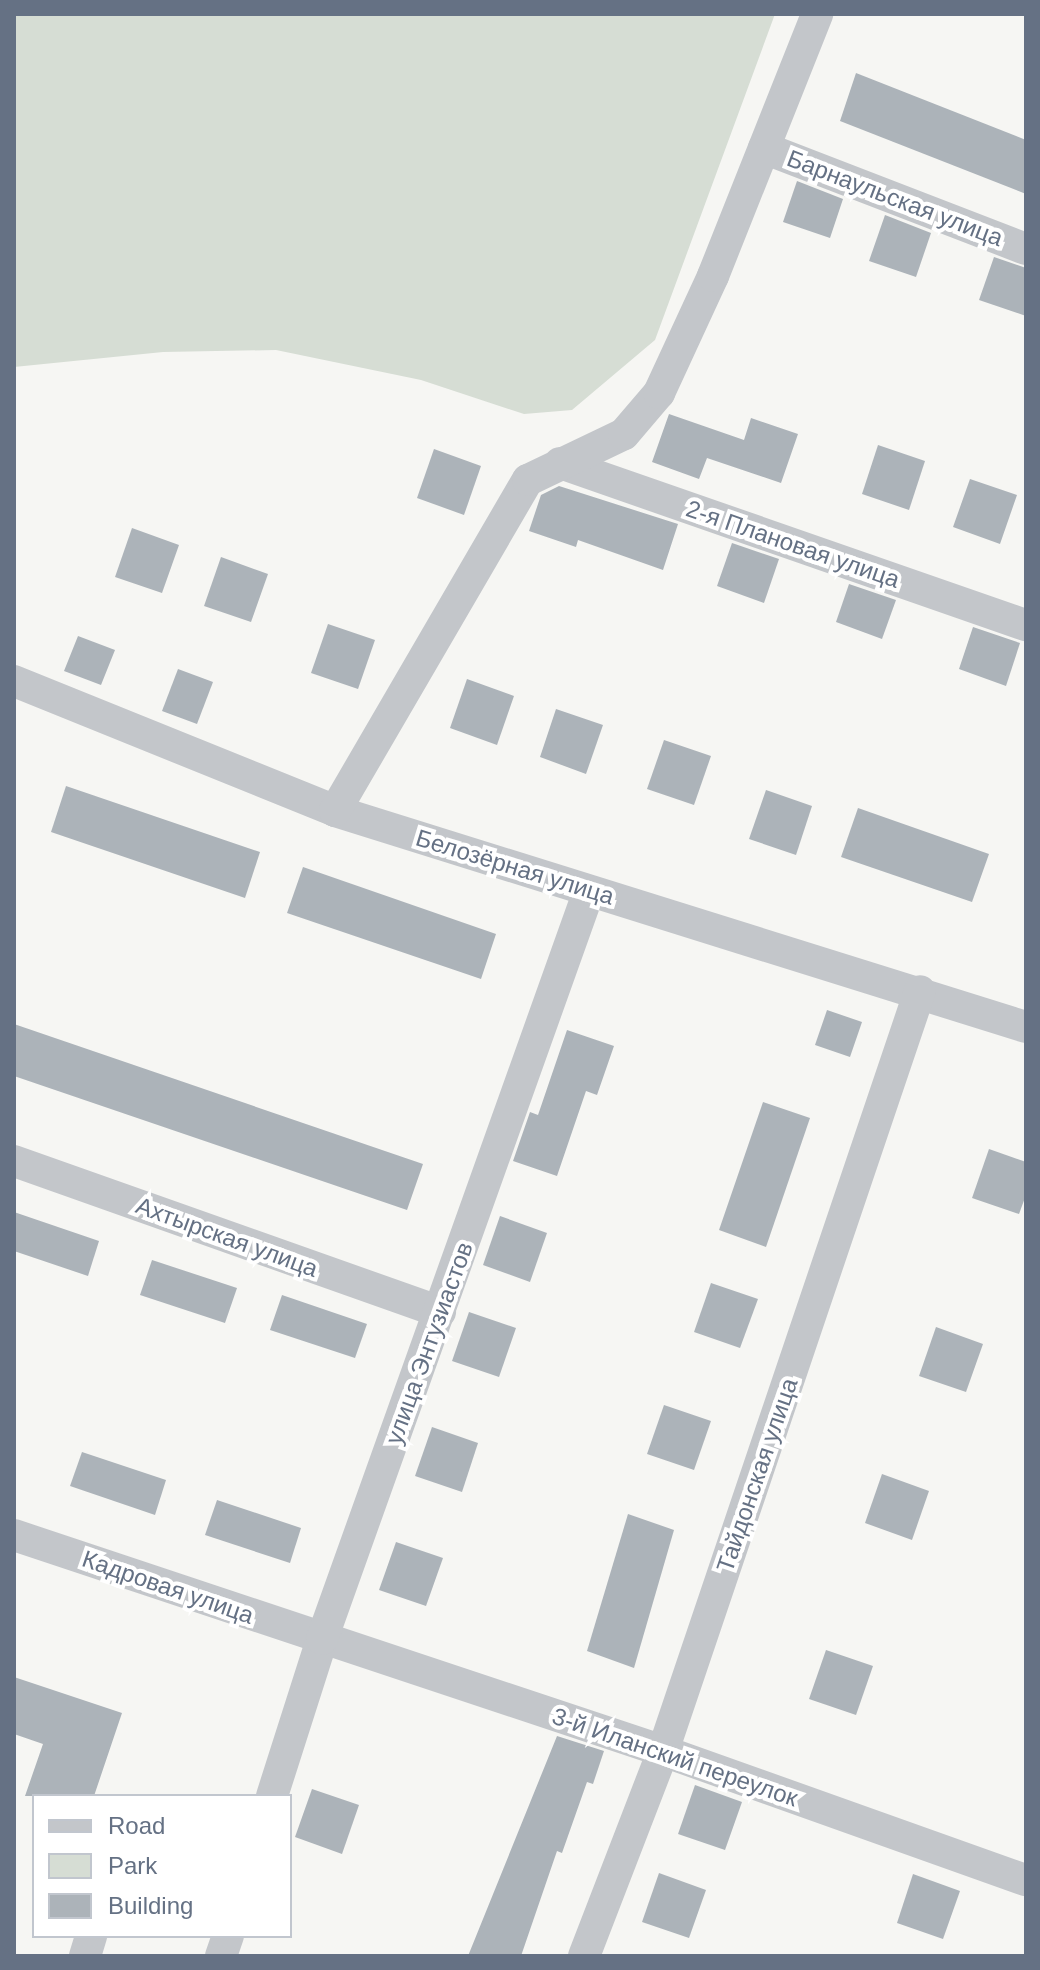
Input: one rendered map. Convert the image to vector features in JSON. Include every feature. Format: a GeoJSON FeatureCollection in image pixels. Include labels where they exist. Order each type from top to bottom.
{"type":"FeatureCollection","features":[{"type":"Feature","properties":{"kind":"street"},"geometry":{"type":"LineString","coordinates":[[335,811],[520,492],[540,470],[624,434],[659,393],[764,148],[817,14]]}},
{"type":"Feature","properties":{"kind":"street","name":"Барнаульская улица"},"geometry":{"type":"LineString","coordinates":[[764,148],[1026,249]]}},
{"type":"Feature","properties":{"kind":"street","name":"2-я Плановая улица"},"geometry":{"type":"LineString","coordinates":[[560,463],[1026,625]]}},
{"type":"Feature","properties":{"kind":"street","name":"Белозёрная улица"},"geometry":{"type":"LineString","coordinates":[[14,681],[335,811],[920,991],[1026,1027]]}},
{"type":"Feature","properties":{"kind":"street","name":"улица Энтузиастов"},"geometry":{"type":"LineString","coordinates":[[273,1794],[322,1639],[589,891]]}},
{"type":"Feature","properties":{"kind":"street","name":"Тайдонская улица"},"geometry":{"type":"LineString","coordinates":[[584,1956],[663,1751],[920,991]]}},
{"type":"Feature","properties":{"kind":"street","name":"Ахтырская улица"},"geometry":{"type":"LineString","coordinates":[[14,1161],[440,1312]]}},
{"type":"Feature","properties":{"kind":"street","name":"Кадровая улица"},"geometry":{"type":"LineString","coordinates":[[14,1535],[322,1639]]}},
{"type":"Feature","properties":{"kind":"street","name":"3-й Иланский переулок"},"geometry":{"type":"LineString","coordinates":[[322,1639],[663,1751],[1026,1880]]}},
{"type":"Feature","properties":{"kind":"green space"},"geometry":{"type":"Polygon","coordinates":[[[14,14],[775,14],[655,340],[572,410],[524,414],[421,380],[276,350],[163,352],[14,367],[14,14]]]}},
{"type":"Feature","properties":{"kind":"building"},"geometry":{"type":"Polygon","coordinates":[[[856,73],[1026,140],[1026,194],[840,121],[856,73]]]}},
{"type":"Feature","properties":{"kind":"building"},"geometry":{"type":"Polygon","coordinates":[[[797,181],[843,199],[830,238],[783,222],[797,181]]]}},
{"type":"Feature","properties":{"kind":"building"},"geometry":{"type":"Polygon","coordinates":[[[885,215],[931,233],[916,277],[869,261],[885,215]]]}},
{"type":"Feature","properties":{"kind":"building"},"geometry":{"type":"Polygon","coordinates":[[[994,257],[1026,268],[1026,316],[979,300],[994,257]]]}},
{"type":"Feature","properties":{"kind":"building"},"geometry":{"type":"Polygon","coordinates":[[[669,414],[744,440],[751,418],[798,434],[781,483],[707,458],[699,479],[652,462],[669,414]]]}},
{"type":"Feature","properties":{"kind":"building"},"geometry":{"type":"Polygon","coordinates":[[[878,445],[925,461],[909,510],[862,494],[878,445]]]}},
{"type":"Feature","properties":{"kind":"building"},"geometry":{"type":"Polygon","coordinates":[[[434,449],[481,466],[464,515],[417,498],[434,449]]]}},
{"type":"Feature","properties":{"kind":"building"},"geometry":{"type":"Polygon","coordinates":[[[970,479],[1017,495],[1000,544],[953,527],[970,479]]]}},
{"type":"Feature","properties":{"kind":"building"},"geometry":{"type":"Polygon","coordinates":[[[559,486],[678,524],[663,570],[578,540],[576,547],[529,531],[541,495],[559,486]]]}},
{"type":"Feature","properties":{"kind":"building"},"geometry":{"type":"Polygon","coordinates":[[[132,528],[179,545],[162,593],[115,577],[132,528]]]}},
{"type":"Feature","properties":{"kind":"building"},"geometry":{"type":"Polygon","coordinates":[[[732,543],[779,559],[764,603],[717,586],[732,543]]]}},
{"type":"Feature","properties":{"kind":"building"},"geometry":{"type":"Polygon","coordinates":[[[221,557],[268,574],[251,622],[204,606],[221,557]]]}},
{"type":"Feature","properties":{"kind":"building"},"geometry":{"type":"Polygon","coordinates":[[[849,584],[896,600],[882,639],[836,622],[849,584]]]}},
{"type":"Feature","properties":{"kind":"building"},"geometry":{"type":"Polygon","coordinates":[[[328,624],[375,640],[358,689],[311,673],[328,624]]]}},
{"type":"Feature","properties":{"kind":"building"},"geometry":{"type":"Polygon","coordinates":[[[973,627],[1020,643],[1006,686],[959,669],[973,627]]]}},
{"type":"Feature","properties":{"kind":"building"},"geometry":{"type":"Polygon","coordinates":[[[78,636],[115,650],[101,685],[64,671],[78,636]]]}},
{"type":"Feature","properties":{"kind":"building"},"geometry":{"type":"Polygon","coordinates":[[[178,669],[213,682],[197,724],[162,711],[178,669]]]}},
{"type":"Feature","properties":{"kind":"building"},"geometry":{"type":"Polygon","coordinates":[[[467,679],[514,696],[497,745],[450,728],[467,679]]]}},
{"type":"Feature","properties":{"kind":"building"},"geometry":{"type":"Polygon","coordinates":[[[556,709],[603,725],[586,774],[540,757],[556,709]]]}},
{"type":"Feature","properties":{"kind":"building"},"geometry":{"type":"Polygon","coordinates":[[[664,740],[711,756],[694,805],[647,789],[664,740]]]}},
{"type":"Feature","properties":{"kind":"building"},"geometry":{"type":"Polygon","coordinates":[[[66,786],[260,852],[245,898],[51,832],[66,786]]]}},
{"type":"Feature","properties":{"kind":"building"},"geometry":{"type":"Polygon","coordinates":[[[766,790],[812,806],[796,855],[749,839],[766,790]]]}},
{"type":"Feature","properties":{"kind":"building"},"geometry":{"type":"Polygon","coordinates":[[[858,808],[989,854],[972,902],[841,857],[858,808]]]}},
{"type":"Feature","properties":{"kind":"building"},"geometry":{"type":"Polygon","coordinates":[[[303,867],[496,934],[481,979],[287,913],[303,867]]]}},
{"type":"Feature","properties":{"kind":"building"},"geometry":{"type":"Polygon","coordinates":[[[827,1010],[862,1022],[850,1057],[815,1045],[827,1010]]]}},
{"type":"Feature","properties":{"kind":"building"},"geometry":{"type":"Polygon","coordinates":[[[14,1024],[423,1164],[407,1210],[14,1076],[14,1024]]]}},
{"type":"Feature","properties":{"kind":"building"},"geometry":{"type":"Polygon","coordinates":[[[567,1030],[614,1046],[597,1095],[586,1091],[557,1176],[513,1161],[530,1112],[538,1115],[567,1030]]]}},
{"type":"Feature","properties":{"kind":"building"},"geometry":{"type":"Polygon","coordinates":[[[763,1102],[810,1118],[766,1247],[719,1230],[763,1102]]]}},
{"type":"Feature","properties":{"kind":"building"},"geometry":{"type":"Polygon","coordinates":[[[989,1149],[1026,1162],[1026,1195],[1019,1214],[972,1198],[989,1149]]]}},
{"type":"Feature","properties":{"kind":"building"},"geometry":{"type":"Polygon","coordinates":[[[14,1212],[99,1241],[88,1276],[14,1251],[14,1212]]]}},
{"type":"Feature","properties":{"kind":"building"},"geometry":{"type":"Polygon","coordinates":[[[500,1216],[547,1233],[530,1282],[483,1265],[500,1216]]]}},
{"type":"Feature","properties":{"kind":"building"},"geometry":{"type":"Polygon","coordinates":[[[152,1260],[237,1288],[225,1323],[140,1295],[152,1260]]]}},
{"type":"Feature","properties":{"kind":"building"},"geometry":{"type":"Polygon","coordinates":[[[711,1283],[758,1299],[740,1348],[694,1332],[711,1283]]]}},
{"type":"Feature","properties":{"kind":"building"},"geometry":{"type":"Polygon","coordinates":[[[282,1295],[367,1324],[355,1358],[270,1330],[282,1295]]]}},
{"type":"Feature","properties":{"kind":"building"},"geometry":{"type":"Polygon","coordinates":[[[469,1312],[516,1328],[499,1377],[452,1361],[469,1312]]]}},
{"type":"Feature","properties":{"kind":"building"},"geometry":{"type":"Polygon","coordinates":[[[936,1327],[983,1344],[966,1392],[919,1376],[936,1327]]]}},
{"type":"Feature","properties":{"kind":"building"},"geometry":{"type":"Polygon","coordinates":[[[664,1405],[711,1421],[694,1470],[647,1454],[664,1405]]]}},
{"type":"Feature","properties":{"kind":"building"},"geometry":{"type":"Polygon","coordinates":[[[432,1427],[478,1443],[462,1492],[415,1476],[432,1427]]]}},
{"type":"Feature","properties":{"kind":"building"},"geometry":{"type":"Polygon","coordinates":[[[82,1452],[166,1480],[155,1515],[70,1486],[82,1452]]]}},
{"type":"Feature","properties":{"kind":"building"},"geometry":{"type":"Polygon","coordinates":[[[882,1474],[929,1491],[912,1540],[865,1523],[882,1474]]]}},
{"type":"Feature","properties":{"kind":"building"},"geometry":{"type":"Polygon","coordinates":[[[217,1500],[301,1528],[290,1563],[205,1535],[217,1500]]]}},
{"type":"Feature","properties":{"kind":"building"},"geometry":{"type":"Polygon","coordinates":[[[628,1514],[674,1530],[634,1668],[587,1651],[628,1514]]]}},
{"type":"Feature","properties":{"kind":"building"},"geometry":{"type":"Polygon","coordinates":[[[396,1542],[443,1558],[426,1606],[379,1590],[396,1542]]]}},
{"type":"Feature","properties":{"kind":"building"},"geometry":{"type":"Polygon","coordinates":[[[826,1650],[873,1666],[856,1715],[809,1699],[826,1650]]]}},
{"type":"Feature","properties":{"kind":"building"},"geometry":{"type":"Polygon","coordinates":[[[14,1677],[122,1713],[95,1794],[25,1796],[43,1744],[14,1734],[14,1677]]]}},
{"type":"Feature","properties":{"kind":"building"},"geometry":{"type":"Polygon","coordinates":[[[557,1736],[604,1751],[593,1784],[587,1782],[562,1853],[557,1851],[521,1956],[468,1956],[557,1736]]]}},
{"type":"Feature","properties":{"kind":"building"},"geometry":{"type":"Polygon","coordinates":[[[695,1785],[742,1802],[725,1850],[678,1834],[695,1785]]]}},
{"type":"Feature","properties":{"kind":"building"},"geometry":{"type":"Polygon","coordinates":[[[312,1789],[359,1805],[342,1854],[295,1837],[312,1789]]]}},
{"type":"Feature","properties":{"kind":"building"},"geometry":{"type":"Polygon","coordinates":[[[659,1873],[706,1890],[689,1938],[642,1922],[659,1873]]]}},
{"type":"Feature","properties":{"kind":"building"},"geometry":{"type":"Polygon","coordinates":[[[913,1874],[960,1891],[943,1939],[897,1923],[913,1874]]]}}]}
